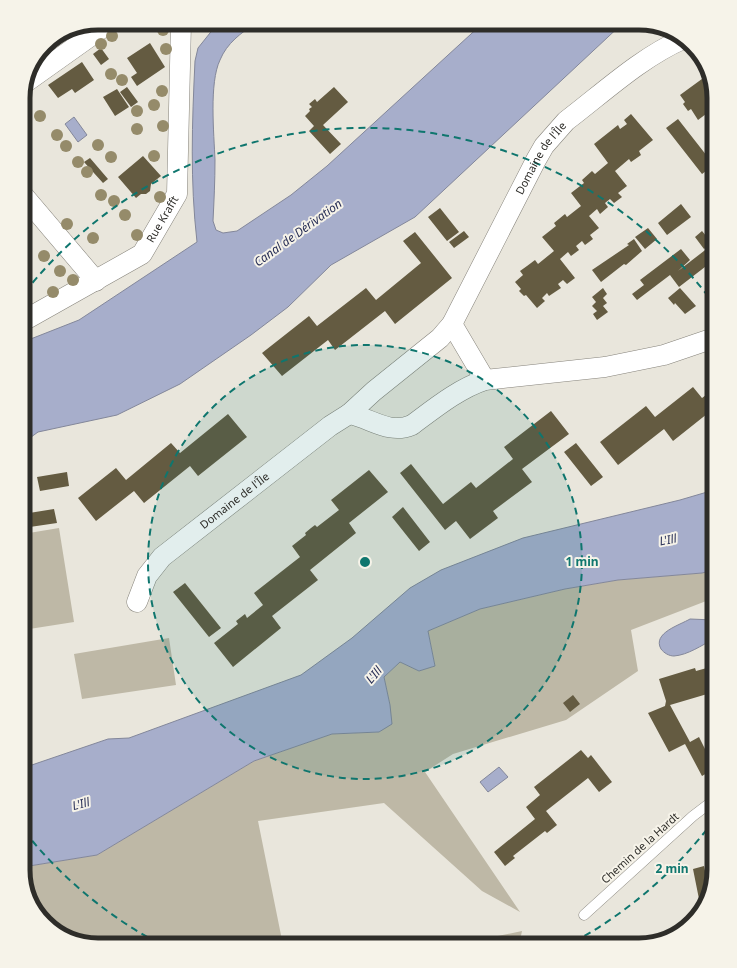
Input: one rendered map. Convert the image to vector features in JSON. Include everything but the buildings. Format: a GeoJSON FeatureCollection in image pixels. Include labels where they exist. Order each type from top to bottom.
{"type":"FeatureCollection","features":[{"type":"Feature","properties":{"kind":"street"},"geometry":{"type":"LineString","coordinates":[[33,77],[99,30]]}},
{"type":"Feature","properties":{"kind":"street","name":"Rue Krafft"},"geometry":{"type":"LineString","coordinates":[[30,317],[142,254],[177,194],[181,30]]}},
{"type":"Feature","properties":{"kind":"street","name":"Domaine de l'Île"},"geometry":{"type":"LineString","coordinates":[[137,602],[147,576],[162,557],[330,426],[349,414],[374,391],[440,338],[452,324],[536,160],[556,132],[566,122],[642,63],[677,42]]}},
{"type":"Feature","properties":{"kind":"street"},"geometry":{"type":"LineString","coordinates":[[30,203],[96,281]]}},
{"type":"Feature","properties":{"kind":"street"},"geometry":{"type":"LineString","coordinates":[[452,324],[486,380]]}},
{"type":"Feature","properties":{"kind":"street"},"geometry":{"type":"LineString","coordinates":[[349,414],[362,416],[383,426],[394,429],[404,428],[412,425],[454,394],[472,384],[486,380],[605,367],[664,355],[707,340]]}},
{"type":"Feature","properties":{"kind":"lane","name":"Chemin de la Hardt"},"geometry":{"type":"LineString","coordinates":[[584,915],[693,816],[707,805]]}},
{"type":"Feature","properties":{"kind":"shaded area"},"geometry":{"type":"Polygon","coordinates":[[[59,528],[74,622],[30,629],[30,533],[59,528]]]}},
{"type":"Feature","properties":{"kind":"shaded area"},"geometry":{"type":"Polygon","coordinates":[[[707,572],[707,601],[631,630],[638,671],[566,720],[453,754],[425,772],[520,912],[482,891],[384,803],[258,821],[282,938],[98,938],[80,936],[60,927],[53,921],[41,908],[35,896],[32,888],[30,866],[97,855],[254,761],[332,734],[380,732],[390,705],[384,677],[400,662],[419,671],[435,666],[428,631],[480,609],[565,589],[618,580],[707,572]]]}},
{"type":"Feature","properties":{"kind":"shaded area"},"geometry":{"type":"Polygon","coordinates":[[[169,638],[176,685],[82,699],[74,654],[169,638]]]}},
{"type":"Feature","properties":{"kind":"shaded area"},"geometry":{"type":"Polygon","coordinates":[[[522,931],[520,938],[488,938],[522,931]]]}},
{"type":"Feature","properties":{"kind":"water","name":"Canal de Dérivation"},"geometry":{"type":"Polygon","coordinates":[[[212,30],[247,30],[226,48],[220,60],[214,82],[213,123],[215,168],[213,221],[216,230],[223,233],[237,231],[291,195],[327,166],[475,30],[615,30],[415,217],[331,265],[288,307],[251,335],[180,384],[117,415],[38,432],[30,438],[30,339],[79,320],[197,242],[193,197],[192,152],[195,61],[198,48],[212,30]]]}},
{"type":"Feature","properties":{"kind":"water"},"geometry":{"type":"Polygon","coordinates":[[[74,117],[87,135],[78,142],[65,124],[74,117]]]}},
{"type":"Feature","properties":{"kind":"water","name":"L'Ill"},"geometry":{"type":"Polygon","coordinates":[[[707,492],[707,572],[618,580],[565,589],[480,609],[428,631],[435,666],[419,671],[400,662],[384,677],[390,705],[392,724],[379,732],[332,734],[254,761],[97,855],[30,866],[30,766],[108,739],[129,738],[301,675],[352,638],[410,588],[441,570],[523,538],[707,492]]]}},
{"type":"Feature","properties":{"kind":"water"},"geometry":{"type":"Polygon","coordinates":[[[690,619],[707,620],[707,643],[684,654],[674,656],[665,653],[661,649],[659,643],[660,638],[668,630],[690,619]]]}},
{"type":"Feature","properties":{"kind":"water"},"geometry":{"type":"Polygon","coordinates":[[[499,767],[508,777],[488,792],[480,782],[499,767]]]}}]}
